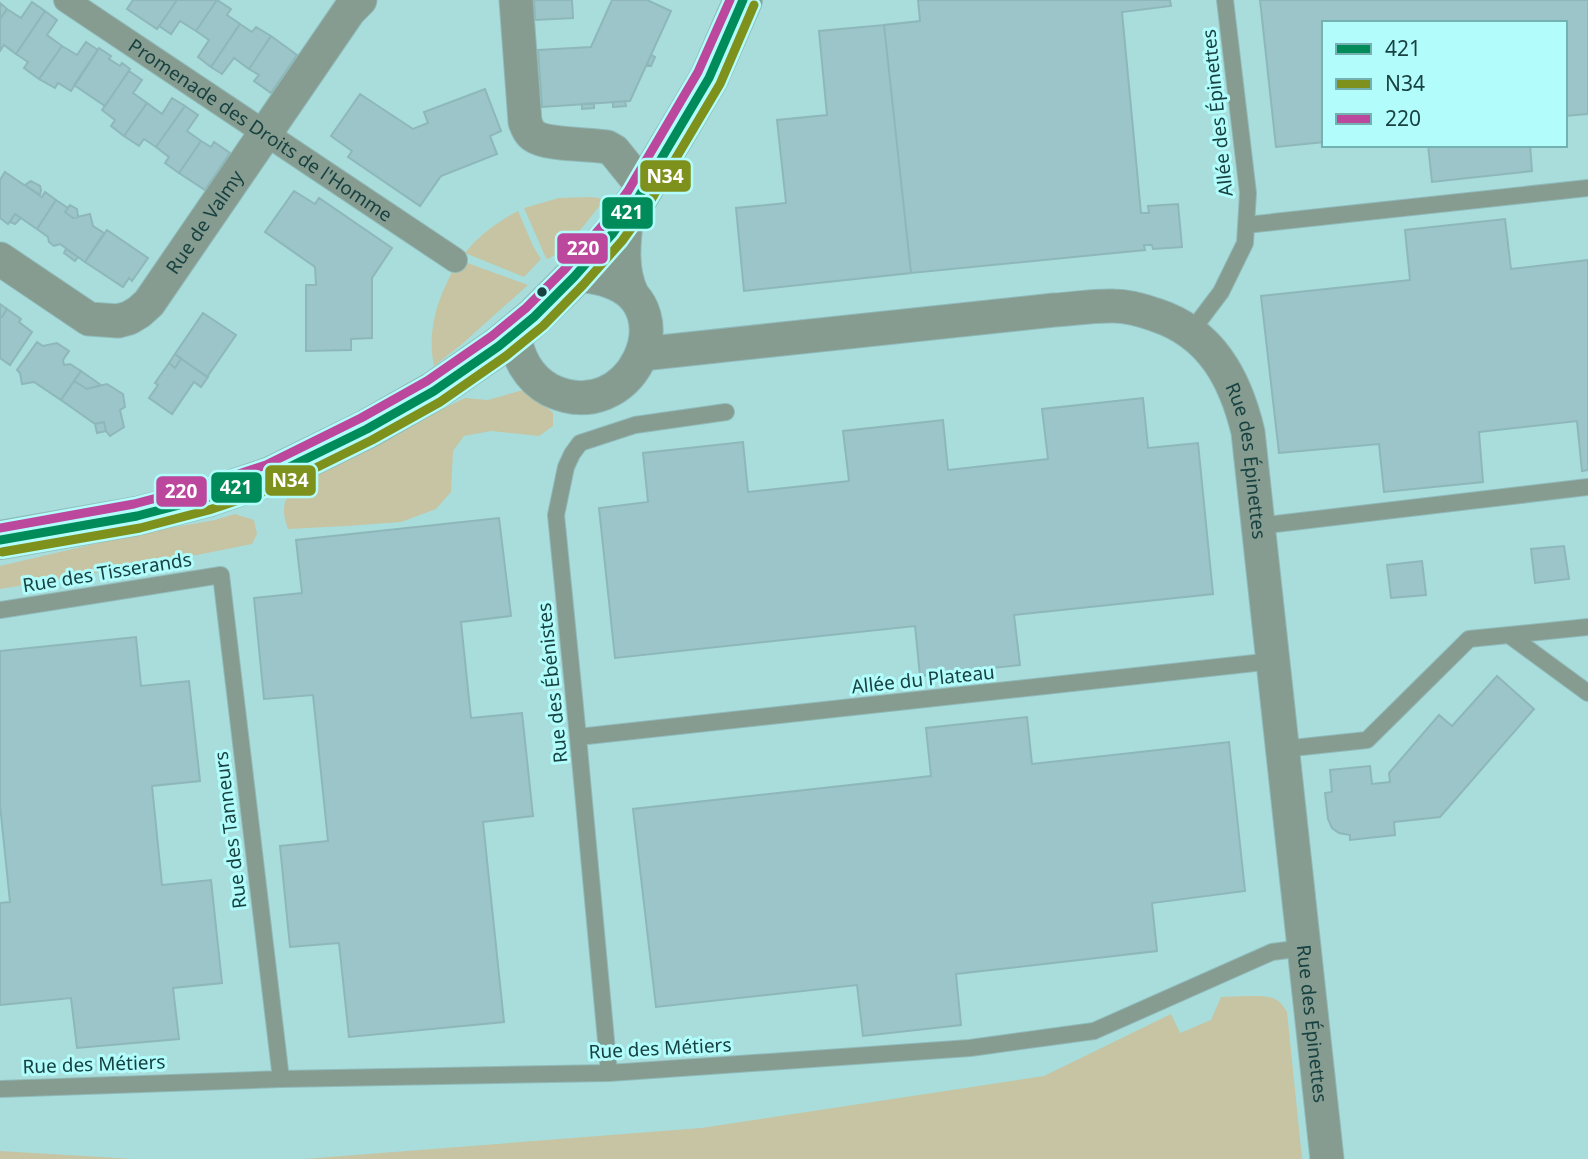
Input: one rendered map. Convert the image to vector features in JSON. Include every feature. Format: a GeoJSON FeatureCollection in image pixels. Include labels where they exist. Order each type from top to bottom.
{"type":"FeatureCollection","features":[{"type":"Feature","properties":{"kind":"main road"},"geometry":{"type":"LineString","coordinates":[[0,540],[137,516],[206,498],[271,476],[367,429],[434,391],[499,346],[574,277],[612,233],[709,78],[743,0]]}},
{"type":"Feature","properties":{"kind":"street","name":"Promenade des Droits de l'Homme"},"geometry":{"type":"LineString","coordinates":[[66,0],[455,260]]}},
{"type":"Feature","properties":{"kind":"street","name":"Rue de Valmy"},"geometry":{"type":"LineString","coordinates":[[0,259],[89,319],[118,321],[139,312],[149,303],[349,11],[360,0]]}},
{"type":"Feature","properties":{"kind":"street"},"geometry":{"type":"LineString","coordinates":[[515,332],[519,354],[535,379],[546,388],[566,396],[588,397],[603,394],[616,387],[636,367],[642,354],[646,324],[642,310],[627,285],[624,264],[635,200],[614,151],[607,147],[545,141],[534,136],[525,122],[516,0]]}},
{"type":"Feature","properties":{"kind":"street"},"geometry":{"type":"LineString","coordinates":[[574,277],[596,277],[621,285],[632,295]]}},
{"type":"Feature","properties":{"kind":"street","name":"Rue des Épinettes"},"geometry":{"type":"LineString","coordinates":[[642,354],[1114,306],[1137,308],[1166,318],[1210,348],[1227,372],[1242,408],[1248,432],[1327,1159]]}},
{"type":"Feature","properties":{"kind":"street"},"geometry":{"type":"LineString","coordinates":[[458,375],[494,373],[535,379]]}},
{"type":"Feature","properties":{"kind":"lane","name":"Allée des Épinettes"},"geometry":{"type":"LineString","coordinates":[[1190,333],[1221,292],[1245,243],[1248,193],[1225,0]]}},
{"type":"Feature","properties":{"kind":"lane"},"geometry":{"type":"LineString","coordinates":[[1246,225],[1588,188]]}},
{"type":"Feature","properties":{"kind":"lane","name":"Rue des Ébénistes"},"geometry":{"type":"LineString","coordinates":[[609,1073],[556,516],[566,467],[580,443],[635,425],[726,412]]}},
{"type":"Feature","properties":{"kind":"lane"},"geometry":{"type":"LineString","coordinates":[[1258,526],[1588,487]]}},
{"type":"Feature","properties":{"kind":"lane","name":"Rue des Tisserands"},"geometry":{"type":"LineString","coordinates":[[0,610],[221,575]]}},
{"type":"Feature","properties":{"kind":"lane","name":"Rue des Tanneurs"},"geometry":{"type":"LineString","coordinates":[[221,575],[281,1079]]}},
{"type":"Feature","properties":{"kind":"lane"},"geometry":{"type":"LineString","coordinates":[[1283,749],[1367,740],[1469,639],[1588,627]]}},
{"type":"Feature","properties":{"kind":"lane"},"geometry":{"type":"LineString","coordinates":[[1509,635],[1588,693]]}},
{"type":"Feature","properties":{"kind":"lane","name":"Allée du Plateau"},"geometry":{"type":"LineString","coordinates":[[579,737],[1273,661]]}},
{"type":"Feature","properties":{"kind":"lane","name":"Rue des Métiers"},"geometry":{"type":"LineString","coordinates":[[0,1088],[609,1073],[970,1048],[1094,1031],[1272,951],[1303,948]]}},
{"type":"Feature","properties":{"kind":"shaded area"},"geometry":{"type":"Polygon","coordinates":[[[559,198],[605,199],[571,241],[555,255],[546,258],[524,208],[559,198]]]}},
{"type":"Feature","properties":{"kind":"shaded area"},"geometry":{"type":"Polygon","coordinates":[[[518,211],[541,259],[524,277],[465,253],[489,229],[518,211]]]}},
{"type":"Feature","properties":{"kind":"shaded area"},"geometry":{"type":"Polygon","coordinates":[[[459,260],[528,285],[434,366],[432,337],[436,310],[459,260]]]}},
{"type":"Feature","properties":{"kind":"shaded area"},"geometry":{"type":"Polygon","coordinates":[[[523,390],[553,413],[553,426],[539,436],[491,431],[464,436],[453,451],[451,492],[436,509],[401,522],[288,529],[284,508],[298,479],[465,398],[488,400],[523,390]]]}},
{"type":"Feature","properties":{"kind":"shaded area"},"geometry":{"type":"Polygon","coordinates":[[[235,514],[254,520],[257,534],[252,544],[0,589],[0,566],[235,514]]]}},
{"type":"Feature","properties":{"kind":"shaded area"},"geometry":{"type":"Polygon","coordinates":[[[1221,997],[1271,997],[1279,1001],[1287,1012],[1302,1159],[304,1159],[701,1128],[1044,1076],[1171,1014],[1180,1033],[1211,1020],[1221,997]]]}},
{"type":"Feature","properties":{"kind":"shaded area"},"geometry":{"type":"Polygon","coordinates":[[[0,1151],[134,1159],[0,1159],[0,1151]]]}},
{"type":"Feature","properties":{"kind":"building"},"geometry":{"type":"Polygon","coordinates":[[[133,0],[177,0],[157,29],[127,9],[133,0]]]}},
{"type":"Feature","properties":{"kind":"building"},"geometry":{"type":"Polygon","coordinates":[[[177,0],[217,0],[196,31],[180,21],[171,34],[159,26],[177,0]]]}},
{"type":"Feature","properties":{"kind":"building"},"geometry":{"type":"Polygon","coordinates":[[[217,0],[231,9],[227,15],[240,24],[211,67],[198,57],[209,40],[196,31],[217,0]]]}},
{"type":"Feature","properties":{"kind":"building"},"geometry":{"type":"Polygon","coordinates":[[[534,0],[572,0],[573,18],[535,20],[534,0]]]}},
{"type":"Feature","properties":{"kind":"building"},"geometry":{"type":"Polygon","coordinates":[[[612,0],[647,0],[671,11],[630,101],[542,107],[538,50],[591,47],[612,0]]]}},
{"type":"Feature","properties":{"kind":"building"},"geometry":{"type":"Polygon","coordinates":[[[918,0],[1170,0],[1171,6],[1122,12],[1141,213],[1149,213],[1148,206],[1178,204],[1182,247],[1153,249],[1152,245],[1144,245],[1145,250],[911,273],[884,25],[920,21],[918,0]]]}},
{"type":"Feature","properties":{"kind":"building"},"geometry":{"type":"Polygon","coordinates":[[[1260,0],[1588,0],[1588,114],[1567,116],[1567,21],[1322,21],[1322,142],[1276,147],[1260,0]]]}},
{"type":"Feature","properties":{"kind":"building"},"geometry":{"type":"Polygon","coordinates":[[[32,2],[45,11],[16,54],[4,45],[0,51],[0,19],[7,9],[21,18],[32,2]]]}},
{"type":"Feature","properties":{"kind":"building"},"geometry":{"type":"Polygon","coordinates":[[[0,3],[7,9],[0,19],[0,3]]]}},
{"type":"Feature","properties":{"kind":"building"},"geometry":{"type":"Polygon","coordinates":[[[45,11],[57,20],[47,35],[62,46],[39,79],[24,68],[28,62],[16,54],[45,11]]]}},
{"type":"Feature","properties":{"kind":"building"},"geometry":{"type":"Polygon","coordinates":[[[240,24],[252,32],[256,27],[271,36],[249,69],[234,58],[222,74],[211,67],[240,24]]]}},
{"type":"Feature","properties":{"kind":"building"},"geometry":{"type":"Polygon","coordinates":[[[884,25],[911,273],[744,291],[736,208],[786,203],[777,120],[827,115],[819,31],[884,25]]]}},
{"type":"Feature","properties":{"kind":"building"},"geometry":{"type":"Polygon","coordinates":[[[271,36],[297,55],[271,93],[254,81],[259,75],[249,69],[271,36]]]}},
{"type":"Feature","properties":{"kind":"building"},"geometry":{"type":"Polygon","coordinates":[[[86,42],[98,50],[71,91],[58,83],[55,88],[39,79],[62,46],[77,55],[86,42]]]}},
{"type":"Feature","properties":{"kind":"building"},"geometry":{"type":"Polygon","coordinates":[[[99,48],[111,56],[109,59],[130,69],[105,106],[74,85],[99,48]]]}},
{"type":"Feature","properties":{"kind":"building"},"geometry":{"type":"Polygon","coordinates":[[[651,55],[655,57],[651,66],[647,65],[651,55]]]}},
{"type":"Feature","properties":{"kind":"building"},"geometry":{"type":"Polygon","coordinates":[[[129,71],[142,80],[133,93],[147,103],[124,136],[111,126],[115,120],[102,110],[129,71]]]}},
{"type":"Feature","properties":{"kind":"building"},"geometry":{"type":"Polygon","coordinates":[[[485,89],[501,131],[490,136],[497,154],[441,176],[420,206],[348,157],[352,151],[331,136],[360,94],[413,129],[428,123],[424,112],[485,89]]]}},
{"type":"Feature","properties":{"kind":"building"},"geometry":{"type":"Polygon","coordinates":[[[172,98],[185,106],[156,147],[144,139],[139,146],[124,136],[147,103],[162,114],[172,98]]]}},
{"type":"Feature","properties":{"kind":"building"},"geometry":{"type":"Polygon","coordinates":[[[625,101],[626,106],[613,107],[613,102],[625,101]]]}},
{"type":"Feature","properties":{"kind":"building"},"geometry":{"type":"Polygon","coordinates":[[[594,103],[594,108],[582,109],[582,104],[594,103]]]}},
{"type":"Feature","properties":{"kind":"building"},"geometry":{"type":"Polygon","coordinates":[[[185,106],[198,115],[187,131],[201,141],[179,173],[165,163],[169,157],[156,147],[185,106]]]}},
{"type":"Feature","properties":{"kind":"building"},"geometry":{"type":"Polygon","coordinates":[[[201,141],[211,147],[214,142],[230,153],[205,190],[179,173],[201,141]]]}},
{"type":"Feature","properties":{"kind":"building"},"geometry":{"type":"Polygon","coordinates":[[[1428,147],[1530,147],[1532,171],[1432,182],[1428,147]]]}},
{"type":"Feature","properties":{"kind":"building"},"geometry":{"type":"Polygon","coordinates":[[[5,172],[42,197],[45,192],[56,200],[37,229],[15,214],[8,224],[0,218],[0,180],[5,172]]]}},
{"type":"Feature","properties":{"kind":"building"},"geometry":{"type":"Polygon","coordinates":[[[31,181],[40,186],[40,195],[25,185],[31,181]]]}},
{"type":"Feature","properties":{"kind":"building"},"geometry":{"type":"Polygon","coordinates":[[[294,191],[315,204],[319,198],[392,248],[372,278],[372,338],[351,339],[351,350],[306,351],[306,285],[316,285],[315,267],[265,232],[294,191]]]}},
{"type":"Feature","properties":{"kind":"building"},"geometry":{"type":"Polygon","coordinates":[[[56,200],[68,208],[65,212],[73,218],[90,214],[93,226],[104,233],[85,262],[60,244],[54,246],[48,237],[37,229],[56,200]]]}},
{"type":"Feature","properties":{"kind":"building"},"geometry":{"type":"Polygon","coordinates":[[[70,205],[77,209],[78,217],[73,218],[65,212],[70,205]]]}},
{"type":"Feature","properties":{"kind":"building"},"geometry":{"type":"Polygon","coordinates":[[[15,214],[21,218],[15,224],[10,222],[15,214]]]}},
{"type":"Feature","properties":{"kind":"building"},"geometry":{"type":"Polygon","coordinates":[[[1505,219],[1511,269],[1588,260],[1588,470],[1582,471],[1577,421],[1479,432],[1483,482],[1384,492],[1379,444],[1279,453],[1261,296],[1410,280],[1405,230],[1505,219]]]}},
{"type":"Feature","properties":{"kind":"building"},"geometry":{"type":"Polygon","coordinates":[[[107,230],[148,258],[132,281],[129,278],[123,287],[85,262],[107,230]]]}},
{"type":"Feature","properties":{"kind":"building"},"geometry":{"type":"Polygon","coordinates":[[[66,249],[78,257],[75,261],[64,253],[66,249]]]}},
{"type":"Feature","properties":{"kind":"building"},"geometry":{"type":"Polygon","coordinates":[[[0,304],[7,309],[2,317],[0,316],[0,304]]]}},
{"type":"Feature","properties":{"kind":"building"},"geometry":{"type":"Polygon","coordinates":[[[7,309],[21,319],[19,322],[32,332],[10,365],[0,358],[0,316],[2,317],[7,309]]]}},
{"type":"Feature","properties":{"kind":"building"},"geometry":{"type":"Polygon","coordinates":[[[203,313],[236,335],[207,377],[175,354],[203,313]]]}},
{"type":"Feature","properties":{"kind":"building"},"geometry":{"type":"Polygon","coordinates":[[[37,342],[43,346],[57,343],[69,351],[63,360],[64,365],[70,364],[81,371],[61,400],[34,382],[22,384],[17,370],[37,342]]]}},
{"type":"Feature","properties":{"kind":"building"},"geometry":{"type":"Polygon","coordinates":[[[175,354],[181,359],[175,368],[169,363],[175,354]]]}},
{"type":"Feature","properties":{"kind":"building"},"geometry":{"type":"Polygon","coordinates":[[[181,359],[208,377],[201,387],[194,382],[172,414],[149,398],[158,385],[155,383],[169,363],[175,368],[181,359]]]}},
{"type":"Feature","properties":{"kind":"building"},"geometry":{"type":"Polygon","coordinates":[[[81,371],[101,385],[87,389],[74,381],[81,371]]]}},
{"type":"Feature","properties":{"kind":"building"},"geometry":{"type":"Polygon","coordinates":[[[74,381],[87,389],[107,384],[123,394],[125,407],[120,410],[124,427],[110,436],[104,422],[95,424],[61,400],[74,381]]]}},
{"type":"Feature","properties":{"kind":"building"},"geometry":{"type":"Polygon","coordinates":[[[1143,398],[1148,448],[1198,443],[1213,594],[1014,615],[1020,665],[920,676],[915,626],[615,658],[599,508],[648,502],[643,453],[743,442],[748,492],[849,481],[843,431],[943,420],[948,470],[1048,459],[1042,409],[1143,398]]]}},
{"type":"Feature","properties":{"kind":"building"},"geometry":{"type":"Polygon","coordinates":[[[104,422],[106,431],[97,433],[95,424],[104,422]]]}},
{"type":"Feature","properties":{"kind":"building"},"geometry":{"type":"Polygon","coordinates":[[[499,518],[511,616],[461,622],[471,718],[522,713],[533,816],[483,822],[504,1022],[349,1037],[339,943],[290,947],[280,846],[328,841],[313,695],[264,699],[254,598],[302,593],[296,540],[499,518]]]}},
{"type":"Feature","properties":{"kind":"building"},"geometry":{"type":"Polygon","coordinates":[[[1564,546],[1569,579],[1535,583],[1531,549],[1564,546]]]}},
{"type":"Feature","properties":{"kind":"building"},"geometry":{"type":"Polygon","coordinates":[[[1422,561],[1426,595],[1391,598],[1387,565],[1422,561]]]}},
{"type":"Feature","properties":{"kind":"building"},"geometry":{"type":"Polygon","coordinates":[[[136,637],[141,686],[189,681],[200,781],[152,786],[162,885],[211,880],[222,983],[173,988],[179,1039],[77,1048],[71,998],[0,1005],[0,903],[10,902],[0,805],[0,651],[136,637]]]}},
{"type":"Feature","properties":{"kind":"building"},"geometry":{"type":"Polygon","coordinates":[[[1497,676],[1534,709],[1440,817],[1394,822],[1395,835],[1350,840],[1350,835],[1339,833],[1332,828],[1328,819],[1325,793],[1332,792],[1330,770],[1370,766],[1372,784],[1390,782],[1389,773],[1439,715],[1452,726],[1497,676]]]}},
{"type":"Feature","properties":{"kind":"building"},"geometry":{"type":"Polygon","coordinates":[[[1027,717],[1032,764],[1229,742],[1245,891],[1152,903],[1157,951],[956,974],[961,1025],[863,1036],[857,985],[656,1007],[633,809],[931,776],[926,728],[1027,717]]]}},
{"type":"Feature","properties":{"kind":"transit line","name":"220"},"geometry":{"type":"LineString","coordinates":[[0,528],[134,504],[266,465],[361,418],[427,381],[492,336],[526,308],[565,269],[628,191],[698,72],[730,0]]}},
{"type":"Feature","properties":{"kind":"transit line","name":"421"},"geometry":{"type":"LineString","coordinates":[[0,540],[137,516],[206,498],[271,476],[367,429],[434,391],[499,346],[534,317],[574,277],[613,233],[638,198],[709,78],[743,0]]}},
{"type":"Feature","properties":{"kind":"transit line","name":"N34"},"geometry":{"type":"LineString","coordinates":[[2,552],[140,528],[209,510],[275,488],[372,440],[440,402],[506,356],[543,326],[583,285],[622,241],[648,205],[720,84],[754,5]]}}]}
